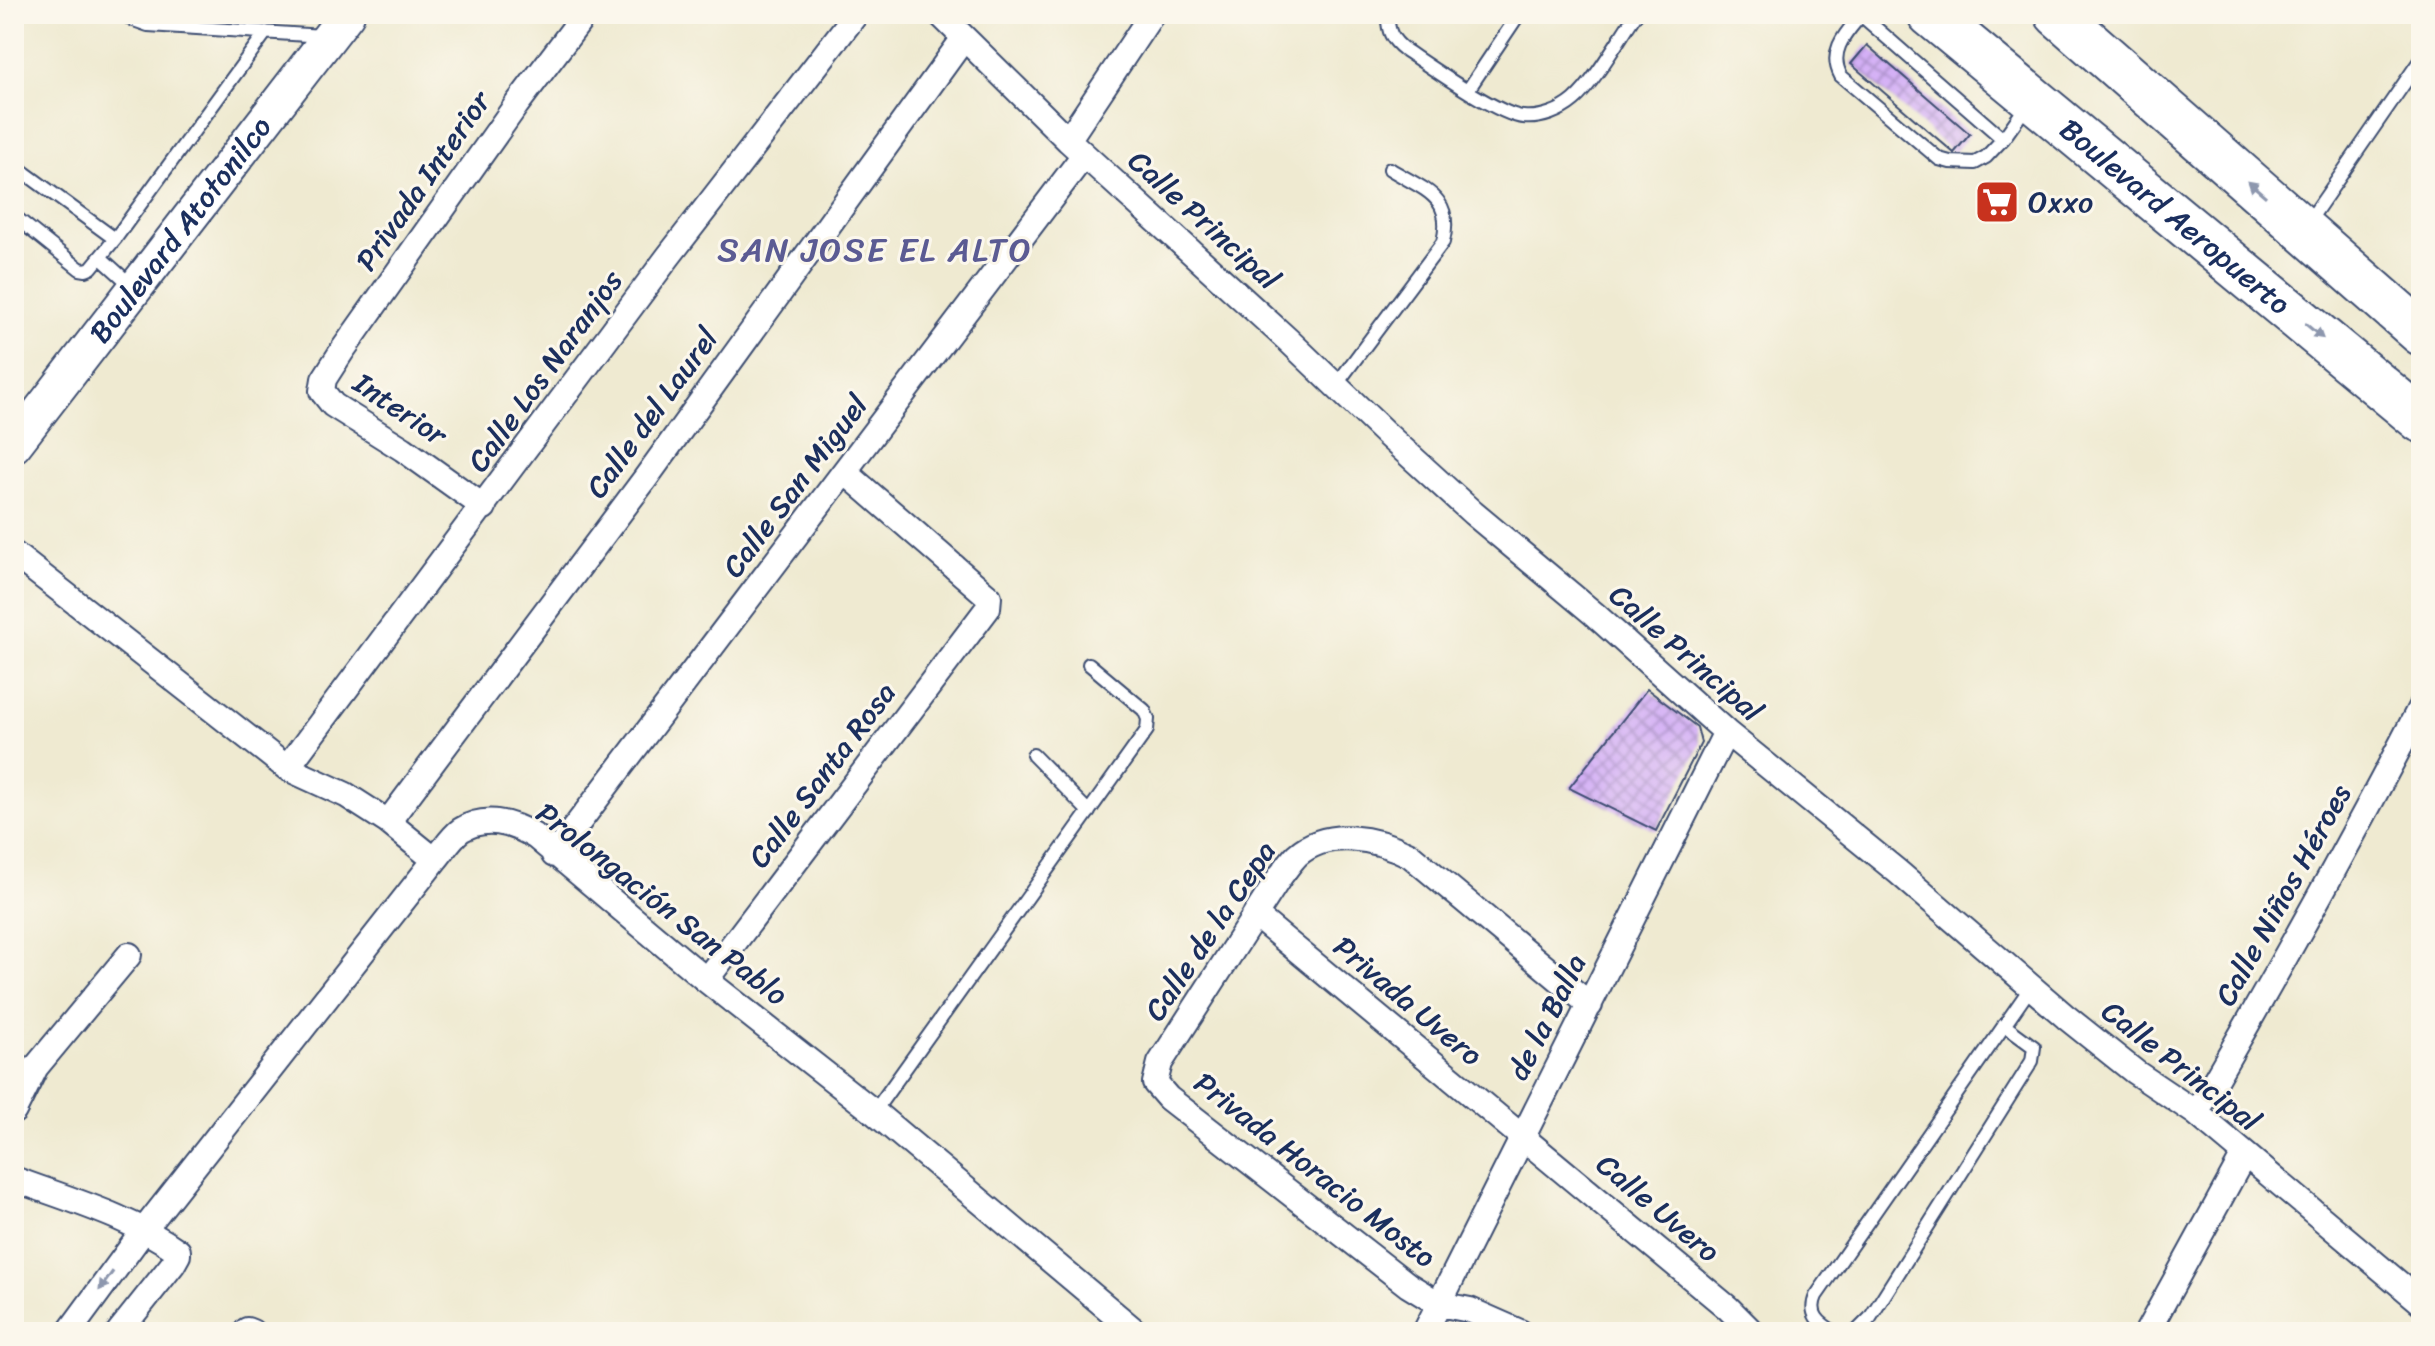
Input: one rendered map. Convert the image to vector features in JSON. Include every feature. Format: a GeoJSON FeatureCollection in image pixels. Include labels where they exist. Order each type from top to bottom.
{"type":"FeatureCollection","features":[{"type":"Feature","properties":{"kind":"highway"},"geometry":{"type":"LineString","coordinates":[[2057,14],[2414,322]]}},
{"type":"Feature","properties":{"kind":"highway","name":"Boulevard Aeropuerto"},"geometry":{"type":"LineString","coordinates":[[1945,23],[2421,420]]}},
{"type":"Feature","properties":{"kind":"street","name":"Privada Interior"},"geometry":{"type":"LineString","coordinates":[[322,391],[324,379],[342,351],[517,104],[585,14]]}},
{"type":"Feature","properties":{"kind":"street","name":"Calle Los Naranjos"},"geometry":{"type":"LineString","coordinates":[[287,768],[659,270],[856,14]]}},
{"type":"Feature","properties":{"kind":"street","name":"Calle Principal"},"geometry":{"type":"LineString","coordinates":[[940,14],[1076,148],[1473,513],[1593,613],[1726,732],[1898,872],[2031,987],[2135,1072],[2196,1113],[2421,1302]]}},
{"type":"Feature","properties":{"kind":"street","name":"Calle San Miguel"},"geometry":{"type":"LineString","coordinates":[[554,855],[845,472],[1076,148],[1152,14]]}},
{"type":"Feature","properties":{"kind":"street","name":"Boulevard Atotonilco"},"geometry":{"type":"LineString","coordinates":[[14,445],[339,25]]}},
{"type":"Feature","properties":{"kind":"street","name":"Calle del Laurel"},"geometry":{"type":"LineString","coordinates":[[388,822],[600,540],[964,38]]}},
{"type":"Feature","properties":{"kind":"street","name":"Interior"},"geometry":{"type":"LineString","coordinates":[[322,391],[333,405],[403,449],[484,507]]}},
{"type":"Feature","properties":{"kind":"street","name":"Calle Santa Rosa"},"geometry":{"type":"LineString","coordinates":[[706,980],[988,608],[989,597],[845,472]]}},
{"type":"Feature","properties":{"kind":"street"},"geometry":{"type":"LineString","coordinates":[[14,554],[287,768],[346,795],[388,822],[435,860]]}},
{"type":"Feature","properties":{"kind":"street","name":"Calle Niños Héroes"},"geometry":{"type":"LineString","coordinates":[[2196,1113],[2289,954],[2421,706]]}},
{"type":"Feature","properties":{"kind":"street","name":"de la Balla"},"geometry":{"type":"LineString","coordinates":[[1425,1332],[1726,732]]}},
{"type":"Feature","properties":{"kind":"street","name":"Prolongación San Pablo"},"geometry":{"type":"LineString","coordinates":[[69,1332],[144,1230],[435,860],[460,831],[478,823],[498,821],[518,826],[536,837],[706,980],[874,1112],[1124,1328]]}},
{"type":"Feature","properties":{"kind":"street","name":"Calle de la Cepa"},"geometry":{"type":"LineString","coordinates":[[1155,1083],[1160,1063],[1281,875],[1297,855],[1315,844],[1340,838],[1372,840],[1410,855],[1590,1005]]}},
{"type":"Feature","properties":{"kind":"street","name":"Privada Uvero"},"geometry":{"type":"LineString","coordinates":[[1255,915],[1521,1136]]}},
{"type":"Feature","properties":{"kind":"street"},"geometry":{"type":"LineString","coordinates":[[14,1111],[36,1067],[129,955]]}},
{"type":"Feature","properties":{"kind":"street","name":"Privada Horacio Mosto"},"geometry":{"type":"LineString","coordinates":[[1155,1083],[1168,1098],[1408,1285],[1439,1304],[1470,1310],[1520,1332]]}},
{"type":"Feature","properties":{"kind":"street","name":"Calle Uvero"},"geometry":{"type":"LineString","coordinates":[[1521,1136],[1728,1308],[1752,1332]]}},
{"type":"Feature","properties":{"kind":"street"},"geometry":{"type":"LineString","coordinates":[[2147,1332],[2244,1155]]}},
{"type":"Feature","properties":{"kind":"street"},"geometry":{"type":"LineString","coordinates":[[14,1179],[105,1212],[144,1230],[179,1252],[119,1332]]}},
{"type":"Feature","properties":{"kind":"lane"},"geometry":{"type":"LineString","coordinates":[[127,14],[131,19],[148,25],[266,32],[339,25]]}},
{"type":"Feature","properties":{"kind":"lane"},"geometry":{"type":"LineString","coordinates":[[1388,14],[1388,30],[1394,41],[1499,110],[1521,117],[1560,110],[1576,99],[1636,14]]}},
{"type":"Feature","properties":{"kind":"lane"},"geometry":{"type":"LineString","coordinates":[[1468,90],[1519,14]]}},
{"type":"Feature","properties":{"kind":"lane"},"geometry":{"type":"LineString","coordinates":[[2003,139],[1862,14],[1838,46],[1835,56],[1841,76],[1939,159],[1962,164],[1975,163],[1986,157],[2003,139],[2032,98]]}},
{"type":"Feature","properties":{"kind":"lane"},"geometry":{"type":"LineString","coordinates":[[14,216],[80,269],[91,268],[266,32]]}},
{"type":"Feature","properties":{"kind":"lane"},"geometry":{"type":"LineString","coordinates":[[2304,229],[2421,59]]}},
{"type":"Feature","properties":{"kind":"lane"},"geometry":{"type":"LineString","coordinates":[[14,165],[115,239]]}},
{"type":"Feature","properties":{"kind":"lane"},"geometry":{"type":"LineString","coordinates":[[1336,385],[1443,242],[1447,227],[1445,207],[1435,197],[1390,169]]}},
{"type":"Feature","properties":{"kind":"lane"},"geometry":{"type":"LineString","coordinates":[[100,257],[135,288]]}},
{"type":"Feature","properties":{"kind":"lane"},"geometry":{"type":"LineString","coordinates":[[874,1112],[1147,730],[1148,719],[1144,710],[1089,664]]}},
{"type":"Feature","properties":{"kind":"lane"},"geometry":{"type":"LineString","coordinates":[[1033,755],[1089,812]]}},
{"type":"Feature","properties":{"kind":"lane"},"geometry":{"type":"LineString","coordinates":[[1834,1332],[1814,1314],[1816,1296],[2031,987]]}},
{"type":"Feature","properties":{"kind":"lane"},"geometry":{"type":"LineString","coordinates":[[1856,1332],[1870,1318],[2032,1061],[2034,1047],[2004,1025]]}},
{"type":"Feature","properties":{"kind":"building","name":"Oxxo"},"geometry":{"type":"Polygon","coordinates":[[[1867,45],[1970,134],[1954,153],[1851,64],[1867,45]]]}},
{"type":"Feature","properties":{"kind":"building"},"geometry":{"type":"Polygon","coordinates":[[[1647,689],[1697,727],[1701,743],[1656,831],[1569,788],[1647,689]]]}},
{"type":"Feature","properties":{"kind":"place","name":"Oxxo"},"geometry":{"type":"Point","coordinates":[1997,202]}},
{"type":"Feature","properties":{"kind":"district","name":"SAN JOSE EL ALTO"},"geometry":{"type":"Point","coordinates":[875,250]}}]}
